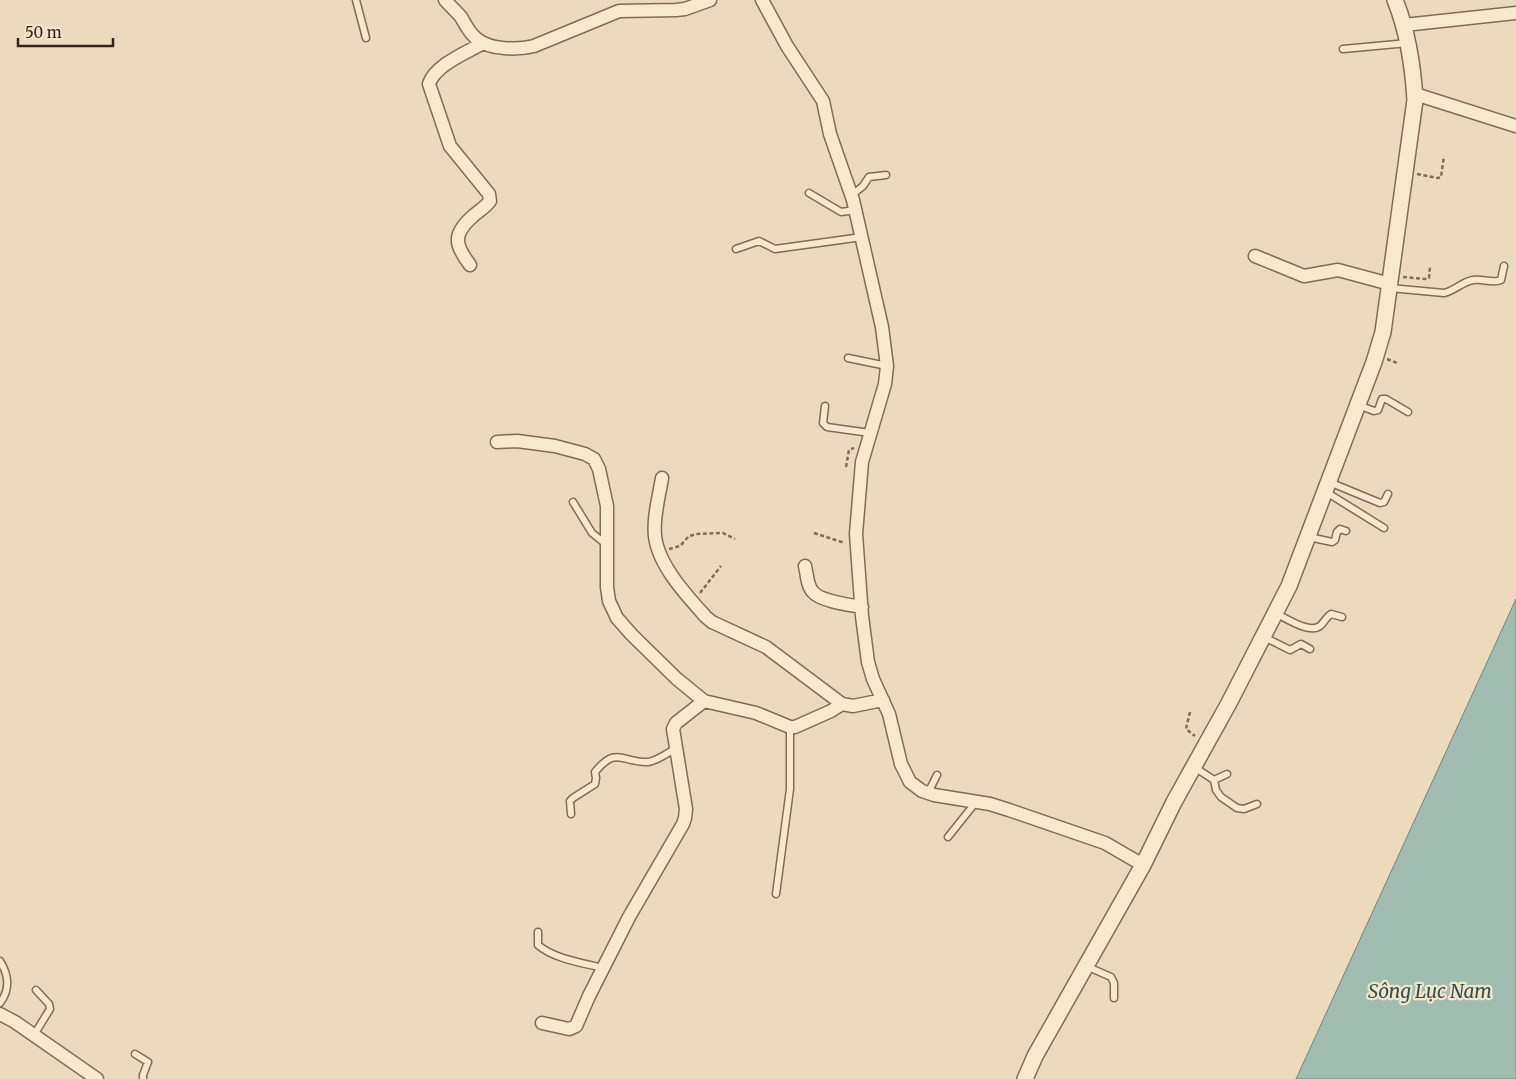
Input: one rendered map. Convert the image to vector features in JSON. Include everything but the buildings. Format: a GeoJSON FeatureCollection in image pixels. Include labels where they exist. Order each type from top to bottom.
{"type":"FeatureCollection","features":[{"type":"Feature","properties":{"kind":"street"},"geometry":{"type":"LineString","coordinates":[[445,0],[455,10],[469,31],[482,43],[525,48],[619,11],[663,11],[684,4],[710,0]]}},
{"type":"Feature","properties":{"kind":"street"},"geometry":{"type":"LineString","coordinates":[[762,0],[787,46],[822,101],[830,134],[852,195],[882,327],[887,366],[885,384],[862,462],[858,491],[856,534],[868,662],[889,714],[900,764],[910,782],[928,793],[990,804],[1105,843],[1143,865]]}},
{"type":"Feature","properties":{"kind":"street"},"geometry":{"type":"LineString","coordinates":[[1025,1079],[1035,1056],[1143,865],[1290,586],[1374,362],[1383,332],[1406,172],[1414,94],[1413,68],[1408,42],[1395,0]]}},
{"type":"Feature","properties":{"kind":"street"},"geometry":{"type":"LineString","coordinates":[[1404,25],[1514,15]]}},
{"type":"Feature","properties":{"kind":"street"},"geometry":{"type":"LineString","coordinates":[[470,265],[461,253],[457,240],[459,230],[487,205],[490,200],[489,194],[450,146],[429,84],[437,70],[482,43]]}},
{"type":"Feature","properties":{"kind":"street"},"geometry":{"type":"LineString","coordinates":[[1414,94],[1516,126]]}},
{"type":"Feature","properties":{"kind":"street"},"geometry":{"type":"LineString","coordinates":[[1255,256],[1304,276],[1338,270],[1390,283]]}},
{"type":"Feature","properties":{"kind":"street"},"geometry":{"type":"LineString","coordinates":[[497,442],[518,441],[555,446],[584,454],[594,459],[599,469],[607,506],[607,587],[609,601],[618,618],[632,635],[677,679],[704,701],[756,713],[790,727],[795,727],[842,704]]}},
{"type":"Feature","properties":{"kind":"street"},"geometry":{"type":"LineString","coordinates":[[662,478],[655,527],[658,551],[665,564],[693,602],[712,622],[766,647],[842,704],[853,706],[883,700]]}},
{"type":"Feature","properties":{"kind":"street"},"geometry":{"type":"LineString","coordinates":[[805,566],[810,588],[814,594],[862,608]]}},
{"type":"Feature","properties":{"kind":"street"},"geometry":{"type":"LineString","coordinates":[[542,1023],[569,1029],[576,1026],[629,917],[676,836],[685,818],[686,809],[673,729],[676,723],[704,701]]}},
{"type":"Feature","properties":{"kind":"street"},"geometry":{"type":"LineString","coordinates":[[0,1014],[97,1079]]}},
{"type":"Feature","properties":{"kind":"lane"},"geometry":{"type":"LineString","coordinates":[[356,0],[366,38]]}},
{"type":"Feature","properties":{"kind":"lane"},"geometry":{"type":"LineString","coordinates":[[1343,49],[1408,42]]}},
{"type":"Feature","properties":{"kind":"lane"},"geometry":{"type":"LineString","coordinates":[[852,195],[863,186],[869,177],[886,175]]}},
{"type":"Feature","properties":{"kind":"lane"},"geometry":{"type":"LineString","coordinates":[[809,194],[841,212],[855,210]]}},
{"type":"Feature","properties":{"kind":"lane"},"geometry":{"type":"LineString","coordinates":[[736,250],[760,241],[775,249],[862,237]]}},
{"type":"Feature","properties":{"kind":"lane"},"geometry":{"type":"LineString","coordinates":[[1390,283],[1444,293],[1472,280],[1496,282],[1501,280],[1504,266]]}},
{"type":"Feature","properties":{"kind":"lane"},"geometry":{"type":"LineString","coordinates":[[848,358],[887,366]]}},
{"type":"Feature","properties":{"kind":"lane"},"geometry":{"type":"LineString","coordinates":[[1358,404],[1374,411],[1378,410],[1382,399],[1386,399],[1408,412]]}},
{"type":"Feature","properties":{"kind":"lane"},"geometry":{"type":"LineString","coordinates":[[825,406],[823,423],[827,427],[870,433]]}},
{"type":"Feature","properties":{"kind":"lane"},"geometry":{"type":"LineString","coordinates":[[1327,487],[1380,503],[1384,502],[1388,494]]}},
{"type":"Feature","properties":{"kind":"lane"},"geometry":{"type":"LineString","coordinates":[[1327,487],[1384,528]]}},
{"type":"Feature","properties":{"kind":"lane"},"geometry":{"type":"LineString","coordinates":[[573,502],[592,533],[608,546]]}},
{"type":"Feature","properties":{"kind":"lane"},"geometry":{"type":"LineString","coordinates":[[1309,537],[1332,542],[1335,540],[1340,529],[1346,531]]}},
{"type":"Feature","properties":{"kind":"lane"},"geometry":{"type":"LineString","coordinates":[[1275,613],[1308,629],[1321,626],[1331,614],[1342,617]]}},
{"type":"Feature","properties":{"kind":"lane"},"geometry":{"type":"LineString","coordinates":[[1263,636],[1290,650],[1301,644],[1310,649]]}},
{"type":"Feature","properties":{"kind":"lane"},"geometry":{"type":"LineString","coordinates":[[776,894],[790,789],[790,727]]}},
{"type":"Feature","properties":{"kind":"lane"},"geometry":{"type":"LineString","coordinates":[[571,814],[570,801],[594,784],[595,772],[604,762],[617,757],[646,762],[652,761],[676,748]]}},
{"type":"Feature","properties":{"kind":"lane"},"geometry":{"type":"LineString","coordinates":[[1194,768],[1214,780],[1216,790],[1221,797],[1237,808],[1244,809],[1257,804]]}},
{"type":"Feature","properties":{"kind":"lane"},"geometry":{"type":"LineString","coordinates":[[1214,780],[1227,774]]}},
{"type":"Feature","properties":{"kind":"lane"},"geometry":{"type":"LineString","coordinates":[[928,793],[937,775]]}},
{"type":"Feature","properties":{"kind":"lane"},"geometry":{"type":"LineString","coordinates":[[948,837],[976,802]]}},
{"type":"Feature","properties":{"kind":"lane"},"geometry":{"type":"LineString","coordinates":[[538,932],[538,944],[543,949],[562,957],[603,968]]}},
{"type":"Feature","properties":{"kind":"lane"},"geometry":{"type":"LineString","coordinates":[[0,961],[7,978],[5,996],[0,1004]]}},
{"type":"Feature","properties":{"kind":"lane"},"geometry":{"type":"LineString","coordinates":[[1086,966],[1111,977],[1114,983],[1114,998]]}},
{"type":"Feature","properties":{"kind":"lane"},"geometry":{"type":"LineString","coordinates":[[34,1035],[50,1008],[49,1004],[36,990]]}},
{"type":"Feature","properties":{"kind":"lane"},"geometry":{"type":"LineString","coordinates":[[135,1054],[148,1062],[143,1079]]}},
{"type":"Feature","properties":{"kind":"path"},"geometry":{"type":"LineString","coordinates":[[1406,172],[1441,177],[1444,156]]}},
{"type":"Feature","properties":{"kind":"path"},"geometry":{"type":"LineString","coordinates":[[1390,283],[1425,280],[1429,278],[1430,267]]}},
{"type":"Feature","properties":{"kind":"path"},"geometry":{"type":"LineString","coordinates":[[658,551],[676,548],[689,536],[697,534],[723,533],[735,539]]}},
{"type":"Feature","properties":{"kind":"path"},"geometry":{"type":"LineString","coordinates":[[814,533],[850,544],[857,549]]}},
{"type":"Feature","properties":{"kind":"path"},"geometry":{"type":"LineString","coordinates":[[693,602],[721,566]]}},
{"type":"Feature","properties":{"kind":"path"},"geometry":{"type":"LineString","coordinates":[[1190,712],[1186,730],[1207,743]]}},
{"type":"Feature","properties":{"kind":"water","name":"Sông Lục Nam"},"geometry":{"type":"Polygon","coordinates":[[[1516,599],[1516,1079],[1296,1079],[1516,599]]]}}]}
